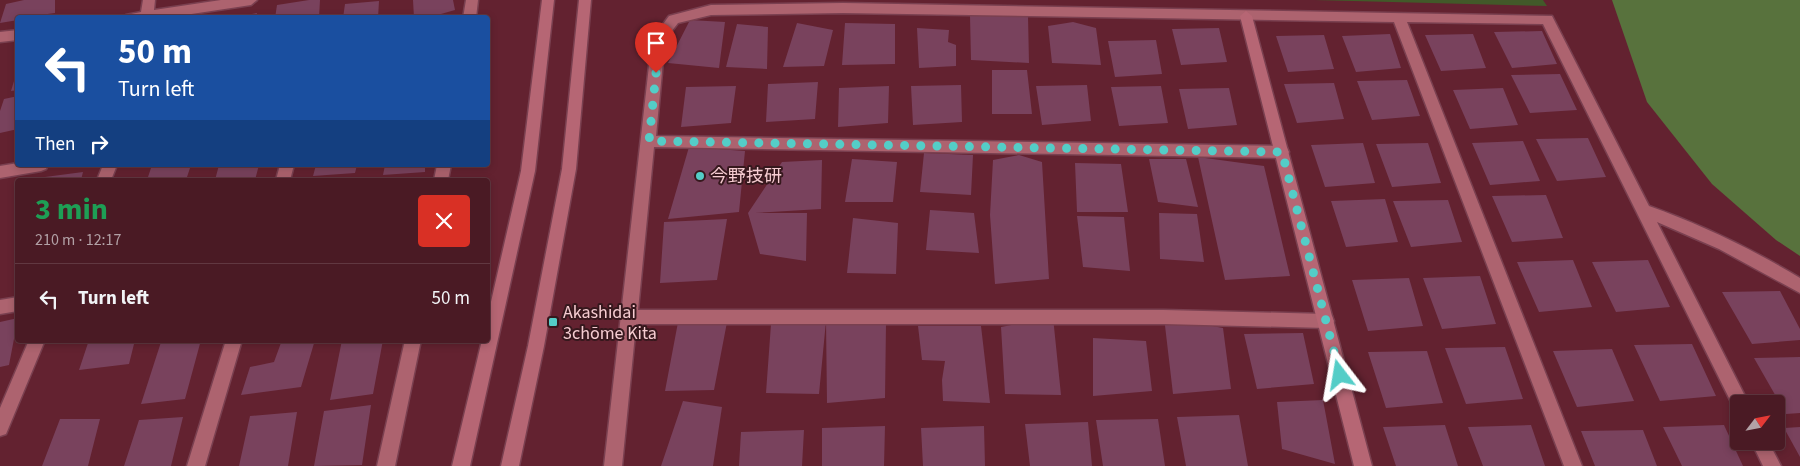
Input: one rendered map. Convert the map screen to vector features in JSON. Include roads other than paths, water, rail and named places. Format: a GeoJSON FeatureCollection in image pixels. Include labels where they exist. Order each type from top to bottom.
{"type":"FeatureCollection","features":[{"type":"Feature","properties":{"kind":"street"},"geometry":{"type":"LineString","coordinates":[[149,0],[147,15],[251,0]]}},
{"type":"Feature","properties":{"kind":"street"},"geometry":{"type":"LineString","coordinates":[[470,15],[472,0]]}},
{"type":"Feature","properties":{"kind":"street"},"geometry":{"type":"LineString","coordinates":[[490,338],[528,171],[548,0]]}},
{"type":"Feature","properties":{"kind":"street"},"geometry":{"type":"LineString","coordinates":[[510,466],[536,346],[569,169],[585,0]]}},
{"type":"Feature","properties":{"kind":"street"},"geometry":{"type":"LineString","coordinates":[[613,466],[659,39],[674,19],[711,10],[843,8],[1246,16],[1547,19],[1737,395]]}},
{"type":"Feature","properties":{"kind":"street"},"geometry":{"type":"LineString","coordinates":[[1246,16],[1363,466]]}},
{"type":"Feature","properties":{"kind":"street"},"geometry":{"type":"LineString","coordinates":[[1399,18],[1573,466]]}},
{"type":"Feature","properties":{"kind":"street"},"geometry":{"type":"LineString","coordinates":[[0,37],[15,35]]}},
{"type":"Feature","properties":{"kind":"street"},"geometry":{"type":"LineString","coordinates":[[649,141],[1282,152]]}},
{"type":"Feature","properties":{"kind":"street"},"geometry":{"type":"LineString","coordinates":[[0,172],[29,167]]}},
{"type":"Feature","properties":{"kind":"street"},"geometry":{"type":"LineString","coordinates":[[1645,211],[1696,230],[1768,267],[1800,286]]}},
{"type":"Feature","properties":{"kind":"street"},"geometry":{"type":"LineString","coordinates":[[0,307],[15,304]]}},
{"type":"Feature","properties":{"kind":"street"},"geometry":{"type":"LineString","coordinates":[[629,317],[1164,317],[1326,321]]}},
{"type":"Feature","properties":{"kind":"street"},"geometry":{"type":"LineString","coordinates":[[0,428],[35,343]]}},
{"type":"Feature","properties":{"kind":"street"},"geometry":{"type":"LineString","coordinates":[[196,466],[233,343]]}},
{"type":"Feature","properties":{"kind":"street"},"geometry":{"type":"LineString","coordinates":[[386,466],[412,343]]}},
{"type":"Feature","properties":{"kind":"street"},"geometry":{"type":"LineString","coordinates":[[461,466],[489,343]]}},
{"type":"Feature","properties":{"kind":"street"},"geometry":{"type":"LineString","coordinates":[[1764,450],[1772,466]]}},
{"type":"Feature","properties":{"kind":"place","name":"今野技研"},"geometry":{"type":"Point","coordinates":[700,176]}},
{"type":"Feature","properties":{"kind":"place","name":"Akashidai 3chōme Kita"},"geometry":{"type":"Point","coordinates":[553,322]}}]}
